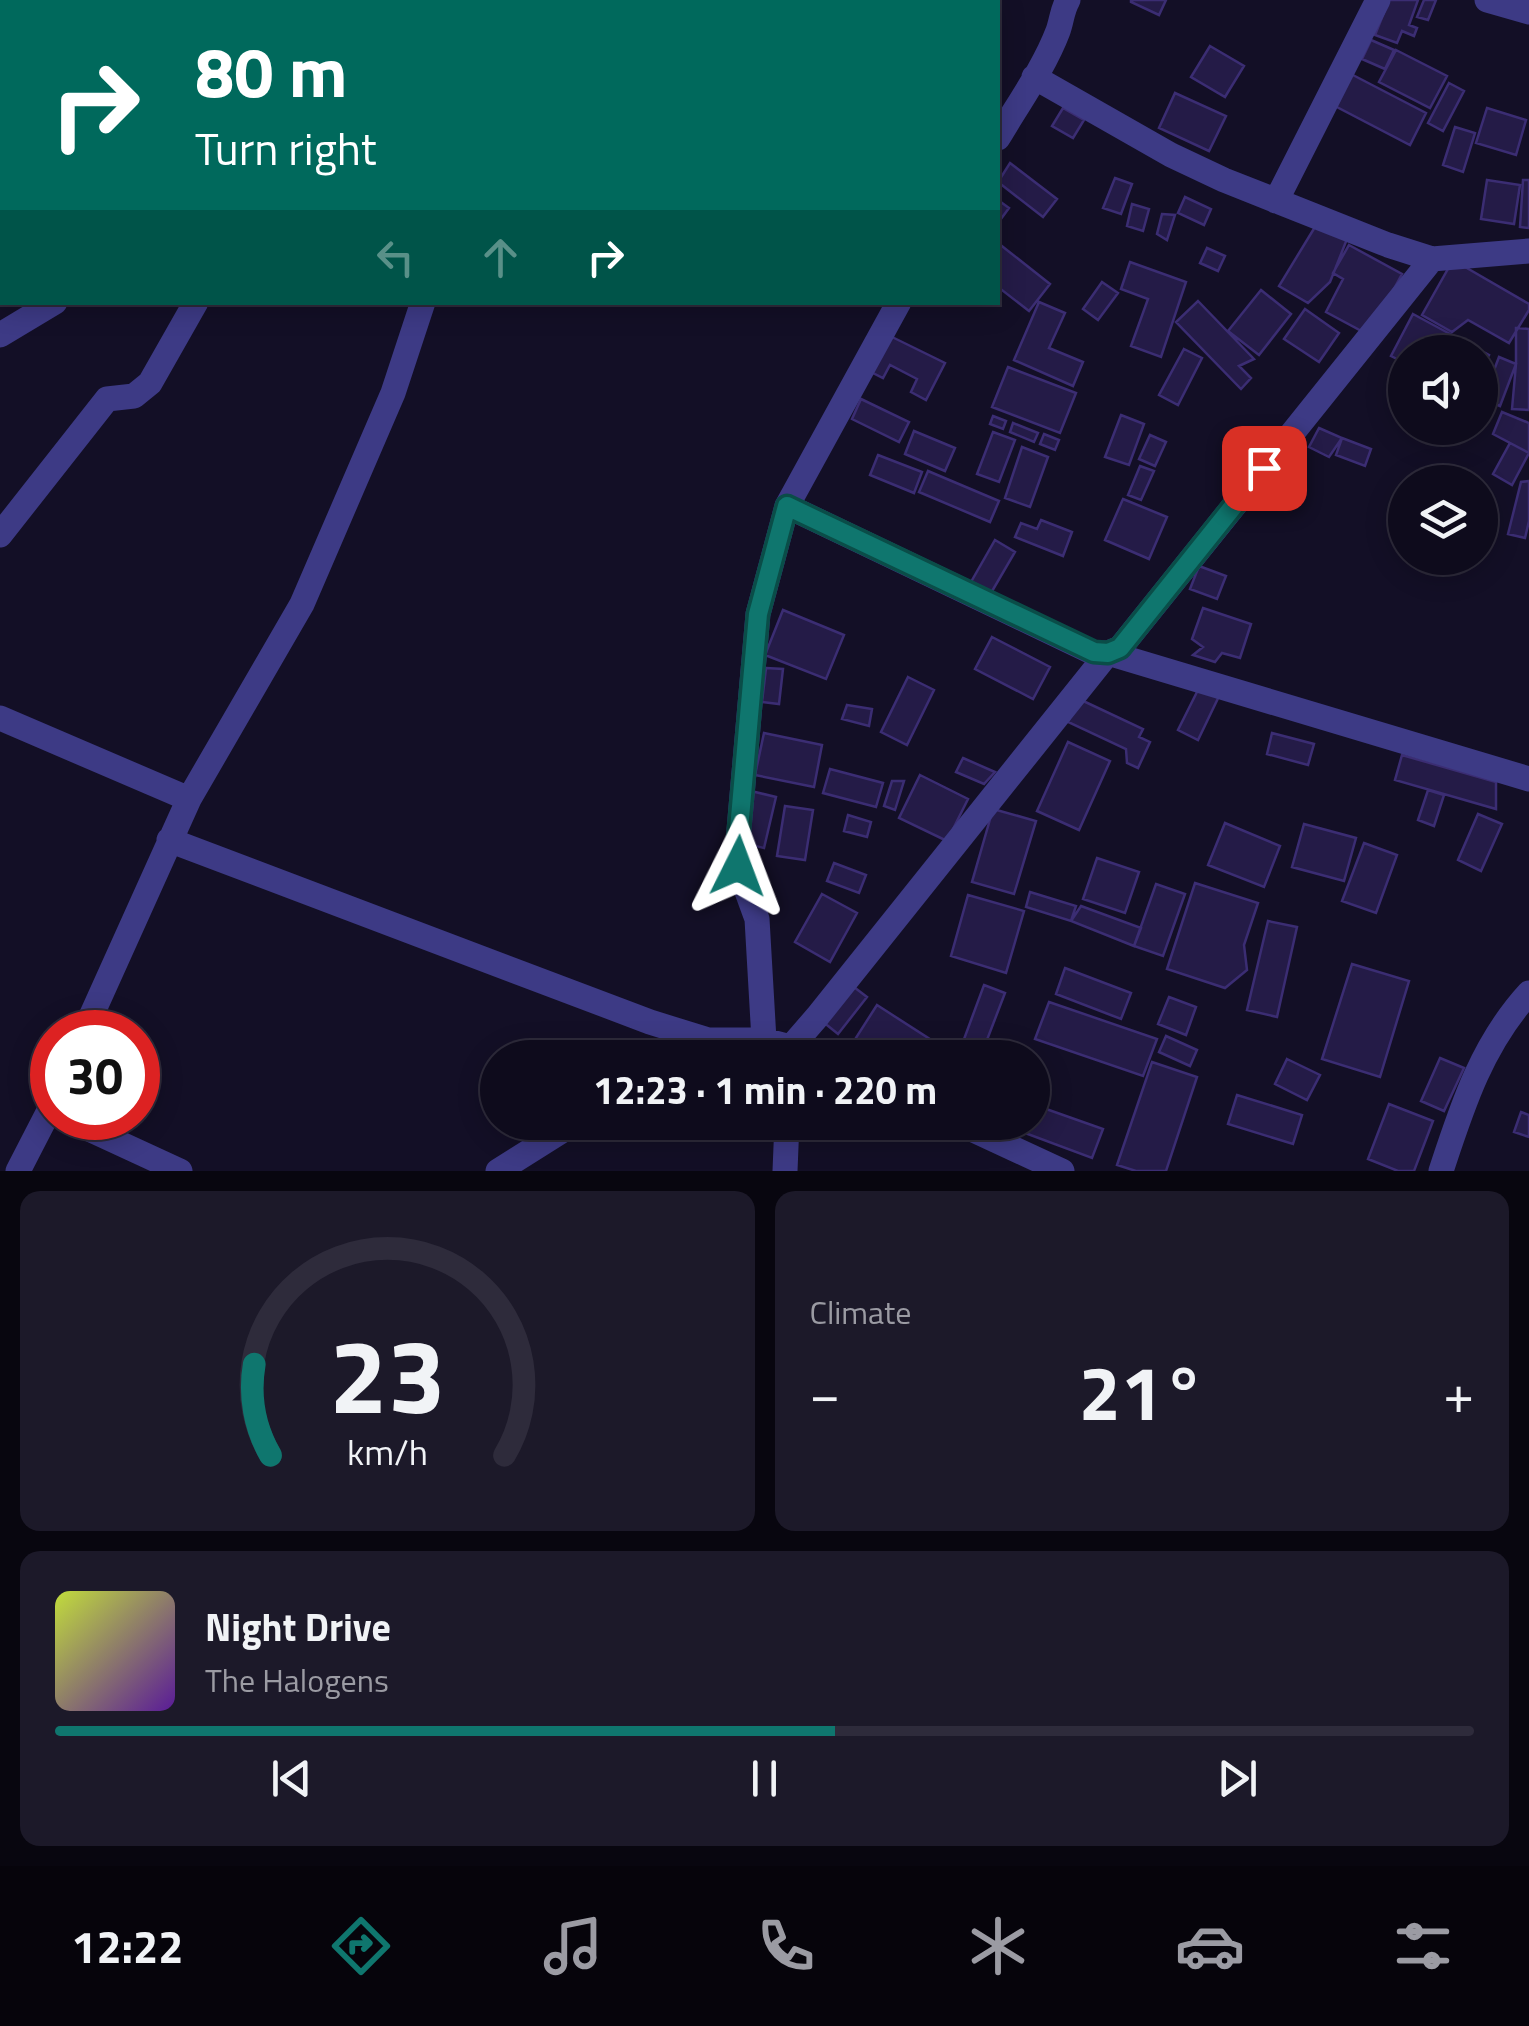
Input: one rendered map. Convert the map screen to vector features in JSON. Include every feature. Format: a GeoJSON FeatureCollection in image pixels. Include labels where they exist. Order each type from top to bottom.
{"type":"FeatureCollection","features":[{"type":"Feature","properties":{"kind":"street"},"geometry":{"type":"LineString","coordinates":[[1276,200],[1378,0]]}},
{"type":"Feature","properties":{"kind":"street"},"geometry":{"type":"LineString","coordinates":[[1487,0],[1529,12]]}},
{"type":"Feature","properties":{"kind":"street"},"geometry":{"type":"LineString","coordinates":[[1000,135],[1058,30],[1063,3]]}},
{"type":"Feature","properties":{"kind":"street"},"geometry":{"type":"LineString","coordinates":[[1034,78],[1171,155],[1388,245],[1432,259],[1529,251]]}},
{"type":"Feature","properties":{"kind":"street"},"geometry":{"type":"LineString","coordinates":[[806,1040],[817,1017],[1108,653],[1120,648],[1432,259]]}},
{"type":"Feature","properties":{"kind":"street"},"geometry":{"type":"LineString","coordinates":[[0,335],[51,305]]}},
{"type":"Feature","properties":{"kind":"street"},"geometry":{"type":"LineString","coordinates":[[0,535],[108,399],[134,396],[150,383],[194,305]]}},
{"type":"Feature","properties":{"kind":"street"},"geometry":{"type":"LineString","coordinates":[[94,1010],[189,798],[302,604],[394,392],[422,305]]}},
{"type":"Feature","properties":{"kind":"street"},"geometry":{"type":"LineString","coordinates":[[764,1040],[757,919],[738,866],[737,852],[758,614],[787,506],[897,305]]}},
{"type":"Feature","properties":{"kind":"street"},"geometry":{"type":"LineString","coordinates":[[787,506],[1094,652],[1529,779]]}},
{"type":"Feature","properties":{"kind":"street"},"geometry":{"type":"LineString","coordinates":[[0,718],[189,798]]}},
{"type":"Feature","properties":{"kind":"street"},"geometry":{"type":"LineString","coordinates":[[169,840],[613,1008],[708,1040]]}},
{"type":"Feature","properties":{"kind":"street"},"geometry":{"type":"LineString","coordinates":[[1441,1171],[1464,1101],[1486,1053],[1511,1012],[1529,993]]}},
{"type":"Feature","properties":{"kind":"street"},"geometry":{"type":"LineString","coordinates":[[18,1171],[37,1140]]}},
{"type":"Feature","properties":{"kind":"street"},"geometry":{"type":"LineString","coordinates":[[115,1140],[180,1171]]}},
{"type":"Feature","properties":{"kind":"street"},"geometry":{"type":"LineString","coordinates":[[498,1171],[547,1140]]}},
{"type":"Feature","properties":{"kind":"street"},"geometry":{"type":"LineString","coordinates":[[785,1171],[787,1140]]}},
{"type":"Feature","properties":{"kind":"street"},"geometry":{"type":"LineString","coordinates":[[995,1140],[1062,1171]]}},
{"type":"Feature","properties":{"kind":"building"},"geometry":{"type":"Polygon","coordinates":[[[1131,0],[1166,0],[1159,15],[1131,0]]]}},
{"type":"Feature","properties":{"kind":"building"},"geometry":{"type":"Polygon","coordinates":[[[1389,0],[1418,0],[1409,25],[1417,28],[1414,36],[1402,31],[1397,43],[1375,35],[1389,0]]]}},
{"type":"Feature","properties":{"kind":"building"},"geometry":{"type":"Polygon","coordinates":[[[1424,0],[1436,0],[1428,20],[1417,17],[1424,0]]]}},
{"type":"Feature","properties":{"kind":"building"},"geometry":{"type":"Polygon","coordinates":[[[1371,40],[1394,50],[1385,69],[1362,59],[1371,40]]]}},
{"type":"Feature","properties":{"kind":"building"},"geometry":{"type":"Polygon","coordinates":[[[1210,46],[1244,66],[1225,97],[1191,77],[1210,46]]]}},
{"type":"Feature","properties":{"kind":"building"},"geometry":{"type":"Polygon","coordinates":[[[1396,50],[1447,76],[1430,108],[1379,82],[1396,50]]]}},
{"type":"Feature","properties":{"kind":"building"},"geometry":{"type":"Polygon","coordinates":[[[1349,73],[1426,113],[1410,145],[1333,105],[1349,73]]]}},
{"type":"Feature","properties":{"kind":"building"},"geometry":{"type":"Polygon","coordinates":[[[1449,83],[1464,91],[1443,131],[1428,123],[1449,83]]]}},
{"type":"Feature","properties":{"kind":"building"},"geometry":{"type":"Polygon","coordinates":[[[1175,93],[1226,116],[1209,151],[1159,128],[1175,93]]]}},
{"type":"Feature","properties":{"kind":"building"},"geometry":{"type":"Polygon","coordinates":[[[1063,108],[1084,120],[1073,138],[1052,126],[1063,108]]]}},
{"type":"Feature","properties":{"kind":"building"},"geometry":{"type":"Polygon","coordinates":[[[1487,108],[1526,120],[1516,155],[1476,143],[1487,108]]]}},
{"type":"Feature","properties":{"kind":"building"},"geometry":{"type":"Polygon","coordinates":[[[1455,127],[1475,133],[1463,172],[1443,165],[1455,127]]]}},
{"type":"Feature","properties":{"kind":"building"},"geometry":{"type":"Polygon","coordinates":[[[1010,163],[1057,199],[1043,217],[1000,184],[1010,163]]]}},
{"type":"Feature","properties":{"kind":"building"},"geometry":{"type":"Polygon","coordinates":[[[1115,178],[1132,184],[1121,214],[1103,208],[1115,178]]]}},
{"type":"Feature","properties":{"kind":"building"},"geometry":{"type":"Polygon","coordinates":[[[1487,180],[1520,185],[1514,224],[1481,219],[1487,180]]]}},
{"type":"Feature","properties":{"kind":"building"},"geometry":{"type":"Polygon","coordinates":[[[1523,180],[1529,180],[1529,228],[1520,227],[1523,180]]]}},
{"type":"Feature","properties":{"kind":"building"},"geometry":{"type":"Polygon","coordinates":[[[1185,197],[1211,209],[1204,225],[1178,213],[1185,197]]]}},
{"type":"Feature","properties":{"kind":"building"},"geometry":{"type":"Polygon","coordinates":[[[1000,201],[1009,208],[1000,220],[1000,201]]]}},
{"type":"Feature","properties":{"kind":"building"},"geometry":{"type":"Polygon","coordinates":[[[1132,204],[1149,209],[1143,231],[1127,226],[1132,204]]]}},
{"type":"Feature","properties":{"kind":"building"},"geometry":{"type":"Polygon","coordinates":[[[1162,214],[1175,215],[1167,240],[1157,234],[1162,214]]]}},
{"type":"Feature","properties":{"kind":"building"},"geometry":{"type":"Polygon","coordinates":[[[1318,222],[1347,239],[1330,282],[1308,303],[1279,286],[1318,222]]]}},
{"type":"Feature","properties":{"kind":"building"},"geometry":{"type":"Polygon","coordinates":[[[1000,245],[1050,284],[1029,311],[1000,289],[1000,245]]]}},
{"type":"Feature","properties":{"kind":"building"},"geometry":{"type":"Polygon","coordinates":[[[1349,245],[1402,274],[1369,335],[1326,312],[1343,279],[1333,273],[1349,245]]]}},
{"type":"Feature","properties":{"kind":"building"},"geometry":{"type":"Polygon","coordinates":[[[1207,248],[1225,256],[1218,271],[1200,263],[1207,248]]]}},
{"type":"Feature","properties":{"kind":"building"},"geometry":{"type":"Polygon","coordinates":[[[1453,260],[1529,304],[1509,343],[1468,320],[1452,332],[1422,315],[1453,260]]]}},
{"type":"Feature","properties":{"kind":"building"},"geometry":{"type":"Polygon","coordinates":[[[1130,262],[1186,282],[1161,357],[1131,346],[1148,299],[1121,289],[1130,262]]]}},
{"type":"Feature","properties":{"kind":"building"},"geometry":{"type":"Polygon","coordinates":[[[1102,282],[1118,293],[1098,320],[1083,309],[1102,282]]]}},
{"type":"Feature","properties":{"kind":"building"},"geometry":{"type":"Polygon","coordinates":[[[1261,290],[1291,314],[1259,355],[1228,331],[1261,290]]]}},
{"type":"Feature","properties":{"kind":"building"},"geometry":{"type":"Polygon","coordinates":[[[1198,301],[1254,359],[1239,366],[1251,378],[1241,389],[1176,322],[1198,301]]]}},
{"type":"Feature","properties":{"kind":"building"},"geometry":{"type":"Polygon","coordinates":[[[1039,302],[1065,313],[1049,348],[1083,362],[1073,386],[1014,360],[1039,302]]]}},
{"type":"Feature","properties":{"kind":"building"},"geometry":{"type":"Polygon","coordinates":[[[1305,309],[1339,333],[1319,362],[1284,339],[1305,309]]]}},
{"type":"Feature","properties":{"kind":"building"},"geometry":{"type":"Polygon","coordinates":[[[1413,314],[1452,335],[1402,335],[1413,314]]]}},
{"type":"Feature","properties":{"kind":"building"},"geometry":{"type":"Polygon","coordinates":[[[1516,328],[1529,329],[1529,410],[1512,409],[1516,328]]]}},
{"type":"Feature","properties":{"kind":"building"},"geometry":{"type":"Polygon","coordinates":[[[888,335],[945,363],[926,400],[911,392],[917,379],[890,365],[883,378],[869,371],[888,335]]]}},
{"type":"Feature","properties":{"kind":"building"},"geometry":{"type":"Polygon","coordinates":[[[1184,349],[1202,358],[1178,405],[1159,395],[1184,349]]]}},
{"type":"Feature","properties":{"kind":"building"},"geometry":{"type":"Polygon","coordinates":[[[1498,360],[1516,364],[1500,406],[1498,405],[1498,360]]]}},
{"type":"Feature","properties":{"kind":"building"},"geometry":{"type":"Polygon","coordinates":[[[1008,367],[1076,393],[1060,433],[992,407],[1008,367]]]}},
{"type":"Feature","properties":{"kind":"building"},"geometry":{"type":"Polygon","coordinates":[[[861,399],[909,422],[899,442],[852,419],[861,399]]]}},
{"type":"Feature","properties":{"kind":"building"},"geometry":{"type":"Polygon","coordinates":[[[1502,412],[1529,423],[1529,453],[1498,437],[1502,412]]]}},
{"type":"Feature","properties":{"kind":"building"},"geometry":{"type":"Polygon","coordinates":[[[1121,415],[1144,424],[1129,465],[1105,457],[1121,415]]]}},
{"type":"Feature","properties":{"kind":"building"},"geometry":{"type":"Polygon","coordinates":[[[993,416],[1006,421],[1003,429],[990,424],[993,416]]]}},
{"type":"Feature","properties":{"kind":"building"},"geometry":{"type":"Polygon","coordinates":[[[1013,423],[1038,433],[1034,442],[1010,432],[1013,423]]]}},
{"type":"Feature","properties":{"kind":"building"},"geometry":{"type":"Polygon","coordinates":[[[1319,428],[1342,438],[1329,457],[1309,447],[1319,428]]]}},
{"type":"Feature","properties":{"kind":"building"},"geometry":{"type":"Polygon","coordinates":[[[914,431],[955,448],[945,471],[905,454],[914,431]]]}},
{"type":"Feature","properties":{"kind":"building"},"geometry":{"type":"Polygon","coordinates":[[[993,432],[1015,440],[999,482],[977,474],[993,432]]]}},
{"type":"Feature","properties":{"kind":"building"},"geometry":{"type":"Polygon","coordinates":[[[1044,434],[1059,440],[1055,450],[1040,444],[1044,434]]]}},
{"type":"Feature","properties":{"kind":"building"},"geometry":{"type":"Polygon","coordinates":[[[1150,435],[1166,442],[1155,466],[1139,459],[1150,435]]]}},
{"type":"Feature","properties":{"kind":"building"},"geometry":{"type":"Polygon","coordinates":[[[1342,438],[1371,449],[1365,466],[1336,455],[1342,438]]]}},
{"type":"Feature","properties":{"kind":"building"},"geometry":{"type":"Polygon","coordinates":[[[1510,443],[1529,453],[1512,485],[1498,477],[1498,465],[1510,443]]]}},
{"type":"Feature","properties":{"kind":"building"},"geometry":{"type":"Polygon","coordinates":[[[1022,447],[1048,457],[1030,507],[1005,498],[1022,447]]]}},
{"type":"Feature","properties":{"kind":"building"},"geometry":{"type":"Polygon","coordinates":[[[878,455],[922,472],[914,493],[870,475],[878,455]]]}},
{"type":"Feature","properties":{"kind":"building"},"geometry":{"type":"Polygon","coordinates":[[[1140,466],[1154,471],[1141,500],[1128,495],[1140,466]]]}},
{"type":"Feature","properties":{"kind":"building"},"geometry":{"type":"Polygon","coordinates":[[[928,471],[999,501],[990,522],[919,492],[928,471]]]}},
{"type":"Feature","properties":{"kind":"building"},"geometry":{"type":"Polygon","coordinates":[[[1529,481],[1525,538],[1508,534],[1521,482],[1529,481]]]}},
{"type":"Feature","properties":{"kind":"building"},"geometry":{"type":"Polygon","coordinates":[[[1123,499],[1167,517],[1149,559],[1105,540],[1123,499]]]}},
{"type":"Feature","properties":{"kind":"building"},"geometry":{"type":"Polygon","coordinates":[[[1041,520],[1072,532],[1063,556],[1015,537],[1021,523],[1037,529],[1041,520]]]}},
{"type":"Feature","properties":{"kind":"building"},"geometry":{"type":"Polygon","coordinates":[[[995,540],[1015,552],[991,593],[971,582],[995,540]]]}},
{"type":"Feature","properties":{"kind":"building"},"geometry":{"type":"Polygon","coordinates":[[[1199,566],[1226,576],[1217,599],[1190,589],[1199,566]]]}},
{"type":"Feature","properties":{"kind":"building"},"geometry":{"type":"Polygon","coordinates":[[[1203,608],[1251,624],[1240,658],[1222,653],[1215,662],[1193,655],[1203,647],[1192,639],[1203,608]]]}},
{"type":"Feature","properties":{"kind":"building"},"geometry":{"type":"Polygon","coordinates":[[[783,610],[844,635],[826,679],[765,655],[783,610]]]}},
{"type":"Feature","properties":{"kind":"building"},"geometry":{"type":"Polygon","coordinates":[[[992,637],[1050,667],[1033,699],[975,669],[992,637]]]}},
{"type":"Feature","properties":{"kind":"building"},"geometry":{"type":"Polygon","coordinates":[[[766,668],[783,669],[779,704],[762,702],[766,668]]]}},
{"type":"Feature","properties":{"kind":"building"},"geometry":{"type":"Polygon","coordinates":[[[908,677],[934,690],[907,745],[881,732],[908,677]]]}},
{"type":"Feature","properties":{"kind":"building"},"geometry":{"type":"Polygon","coordinates":[[[1202,682],[1221,692],[1198,740],[1178,730],[1202,682]]]}},
{"type":"Feature","properties":{"kind":"building"},"geometry":{"type":"Polygon","coordinates":[[[1079,699],[1143,729],[1139,737],[1150,742],[1138,768],[1127,763],[1126,749],[1068,722],[1079,699]]]}},
{"type":"Feature","properties":{"kind":"building"},"geometry":{"type":"Polygon","coordinates":[[[847,705],[872,709],[869,726],[842,719],[847,705]]]}},
{"type":"Feature","properties":{"kind":"building"},"geometry":{"type":"Polygon","coordinates":[[[764,733],[822,745],[814,787],[755,775],[764,733]]]}},
{"type":"Feature","properties":{"kind":"building"},"geometry":{"type":"Polygon","coordinates":[[[1272,733],[1314,744],[1308,765],[1267,754],[1272,733]]]}},
{"type":"Feature","properties":{"kind":"building"},"geometry":{"type":"Polygon","coordinates":[[[1068,742],[1110,761],[1079,830],[1037,811],[1068,742]]]}},
{"type":"Feature","properties":{"kind":"building"},"geometry":{"type":"Polygon","coordinates":[[[1402,755],[1496,782],[1496,809],[1395,780],[1402,755]]]}},
{"type":"Feature","properties":{"kind":"building"},"geometry":{"type":"Polygon","coordinates":[[[963,758],[995,772],[984,784],[956,772],[963,758]]]}},
{"type":"Feature","properties":{"kind":"building"},"geometry":{"type":"Polygon","coordinates":[[[830,769],[883,783],[876,807],[823,793],[830,769]]]}},
{"type":"Feature","properties":{"kind":"building"},"geometry":{"type":"Polygon","coordinates":[[[920,775],[968,799],[947,841],[899,818],[920,775]]]}},
{"type":"Feature","properties":{"kind":"building"},"geometry":{"type":"Polygon","coordinates":[[[892,781],[904,781],[895,810],[884,806],[892,781]]]}},
{"type":"Feature","properties":{"kind":"building"},"geometry":{"type":"Polygon","coordinates":[[[1428,790],[1444,795],[1434,826],[1418,820],[1428,790]]]}},
{"type":"Feature","properties":{"kind":"building"},"geometry":{"type":"Polygon","coordinates":[[[751,791],[776,797],[764,848],[739,842],[751,791]]]}},
{"type":"Feature","properties":{"kind":"building"},"geometry":{"type":"Polygon","coordinates":[[[785,806],[813,810],[805,860],[777,856],[785,806]]]}},
{"type":"Feature","properties":{"kind":"building"},"geometry":{"type":"Polygon","coordinates":[[[993,809],[1036,821],[1014,894],[972,882],[993,809]]]}},
{"type":"Feature","properties":{"kind":"building"},"geometry":{"type":"Polygon","coordinates":[[[1478,814],[1502,824],[1481,871],[1458,860],[1478,814]]]}},
{"type":"Feature","properties":{"kind":"building"},"geometry":{"type":"Polygon","coordinates":[[[848,815],[871,822],[867,837],[844,831],[848,815]]]}},
{"type":"Feature","properties":{"kind":"building"},"geometry":{"type":"Polygon","coordinates":[[[1225,823],[1280,846],[1264,887],[1208,865],[1225,823]]]}},
{"type":"Feature","properties":{"kind":"building"},"geometry":{"type":"Polygon","coordinates":[[[1304,824],[1356,838],[1344,881],[1292,867],[1304,824]]]}},
{"type":"Feature","properties":{"kind":"building"},"geometry":{"type":"Polygon","coordinates":[[[1364,843],[1397,855],[1376,913],[1342,901],[1364,843]]]}},
{"type":"Feature","properties":{"kind":"building"},"geometry":{"type":"Polygon","coordinates":[[[1097,858],[1139,872],[1125,913],[1083,899],[1097,858]]]}},
{"type":"Feature","properties":{"kind":"building"},"geometry":{"type":"Polygon","coordinates":[[[834,863],[866,875],[859,893],[827,881],[834,863]]]}},
{"type":"Feature","properties":{"kind":"building"},"geometry":{"type":"Polygon","coordinates":[[[1195,883],[1258,903],[1244,945],[1247,970],[1225,988],[1167,969],[1195,883]]]}},
{"type":"Feature","properties":{"kind":"building"},"geometry":{"type":"Polygon","coordinates":[[[1156,884],[1185,894],[1163,956],[1134,946],[1156,884]]]}},
{"type":"Feature","properties":{"kind":"building"},"geometry":{"type":"Polygon","coordinates":[[[1030,892],[1076,906],[1071,921],[1026,907],[1030,892]]]}},
{"type":"Feature","properties":{"kind":"building"},"geometry":{"type":"Polygon","coordinates":[[[822,894],[857,913],[830,962],[795,942],[822,894]]]}},
{"type":"Feature","properties":{"kind":"building"},"geometry":{"type":"Polygon","coordinates":[[[968,895],[1024,911],[1006,973],[951,956],[968,895]]]}},
{"type":"Feature","properties":{"kind":"building"},"geometry":{"type":"Polygon","coordinates":[[[1081,906],[1141,928],[1134,946],[1071,921],[1081,906]]]}},
{"type":"Feature","properties":{"kind":"building"},"geometry":{"type":"Polygon","coordinates":[[[1268,921],[1297,927],[1277,1017],[1247,1010],[1268,921]]]}},
{"type":"Feature","properties":{"kind":"building"},"geometry":{"type":"Polygon","coordinates":[[[1352,964],[1409,981],[1380,1077],[1322,1059],[1352,964]]]}},
{"type":"Feature","properties":{"kind":"building"},"geometry":{"type":"Polygon","coordinates":[[[1065,968],[1131,993],[1121,1019],[1056,994],[1065,968]]]}},
{"type":"Feature","properties":{"kind":"building"},"geometry":{"type":"Polygon","coordinates":[[[846,981],[867,997],[838,1034],[817,1017],[846,981]]]}},
{"type":"Feature","properties":{"kind":"building"},"geometry":{"type":"Polygon","coordinates":[[[984,985],[1005,993],[987,1040],[964,1040],[984,985]]]}},
{"type":"Feature","properties":{"kind":"building"},"geometry":{"type":"Polygon","coordinates":[[[1169,997],[1196,1007],[1186,1035],[1158,1024],[1169,997]]]}},
{"type":"Feature","properties":{"kind":"building"},"geometry":{"type":"Polygon","coordinates":[[[1049,1002],[1157,1039],[1143,1076],[1050,1044],[1050,1040],[1035,1039],[1049,1002]]]}},
{"type":"Feature","properties":{"kind":"building"},"geometry":{"type":"Polygon","coordinates":[[[877,1005],[931,1040],[855,1040],[877,1005]]]}},
{"type":"Feature","properties":{"kind":"building"},"geometry":{"type":"Polygon","coordinates":[[[1166,1036],[1197,1050],[1190,1066],[1159,1052],[1166,1036]]]}},
{"type":"Feature","properties":{"kind":"building"},"geometry":{"type":"Polygon","coordinates":[[[1440,1058],[1464,1068],[1444,1111],[1421,1101],[1440,1058]]]}},
{"type":"Feature","properties":{"kind":"building"},"geometry":{"type":"Polygon","coordinates":[[[1287,1059],[1320,1075],[1307,1100],[1275,1084],[1287,1059]]]}},
{"type":"Feature","properties":{"kind":"building"},"geometry":{"type":"Polygon","coordinates":[[[1152,1062],[1197,1077],[1166,1171],[1136,1171],[1117,1165],[1152,1062]]]}},
{"type":"Feature","properties":{"kind":"building"},"geometry":{"type":"Polygon","coordinates":[[[1237,1095],[1302,1115],[1293,1144],[1228,1124],[1237,1095]]]}},
{"type":"Feature","properties":{"kind":"building"},"geometry":{"type":"Polygon","coordinates":[[[1389,1104],[1433,1121],[1414,1171],[1398,1171],[1368,1159],[1389,1104]]]}},
{"type":"Feature","properties":{"kind":"building"},"geometry":{"type":"Polygon","coordinates":[[[1050,1110],[1103,1129],[1092,1158],[1044,1140],[1050,1140],[1050,1110]]]}},
{"type":"Feature","properties":{"kind":"building"},"geometry":{"type":"Polygon","coordinates":[[[1521,1112],[1529,1115],[1529,1137],[1514,1132],[1521,1112]]]}},
{"type":"Feature","properties":{"kind":"route"},"geometry":{"type":"LineString","coordinates":[[738,866],[758,614],[787,506],[1094,652],[1108,653],[1120,648],[1264,468]]}}]}
